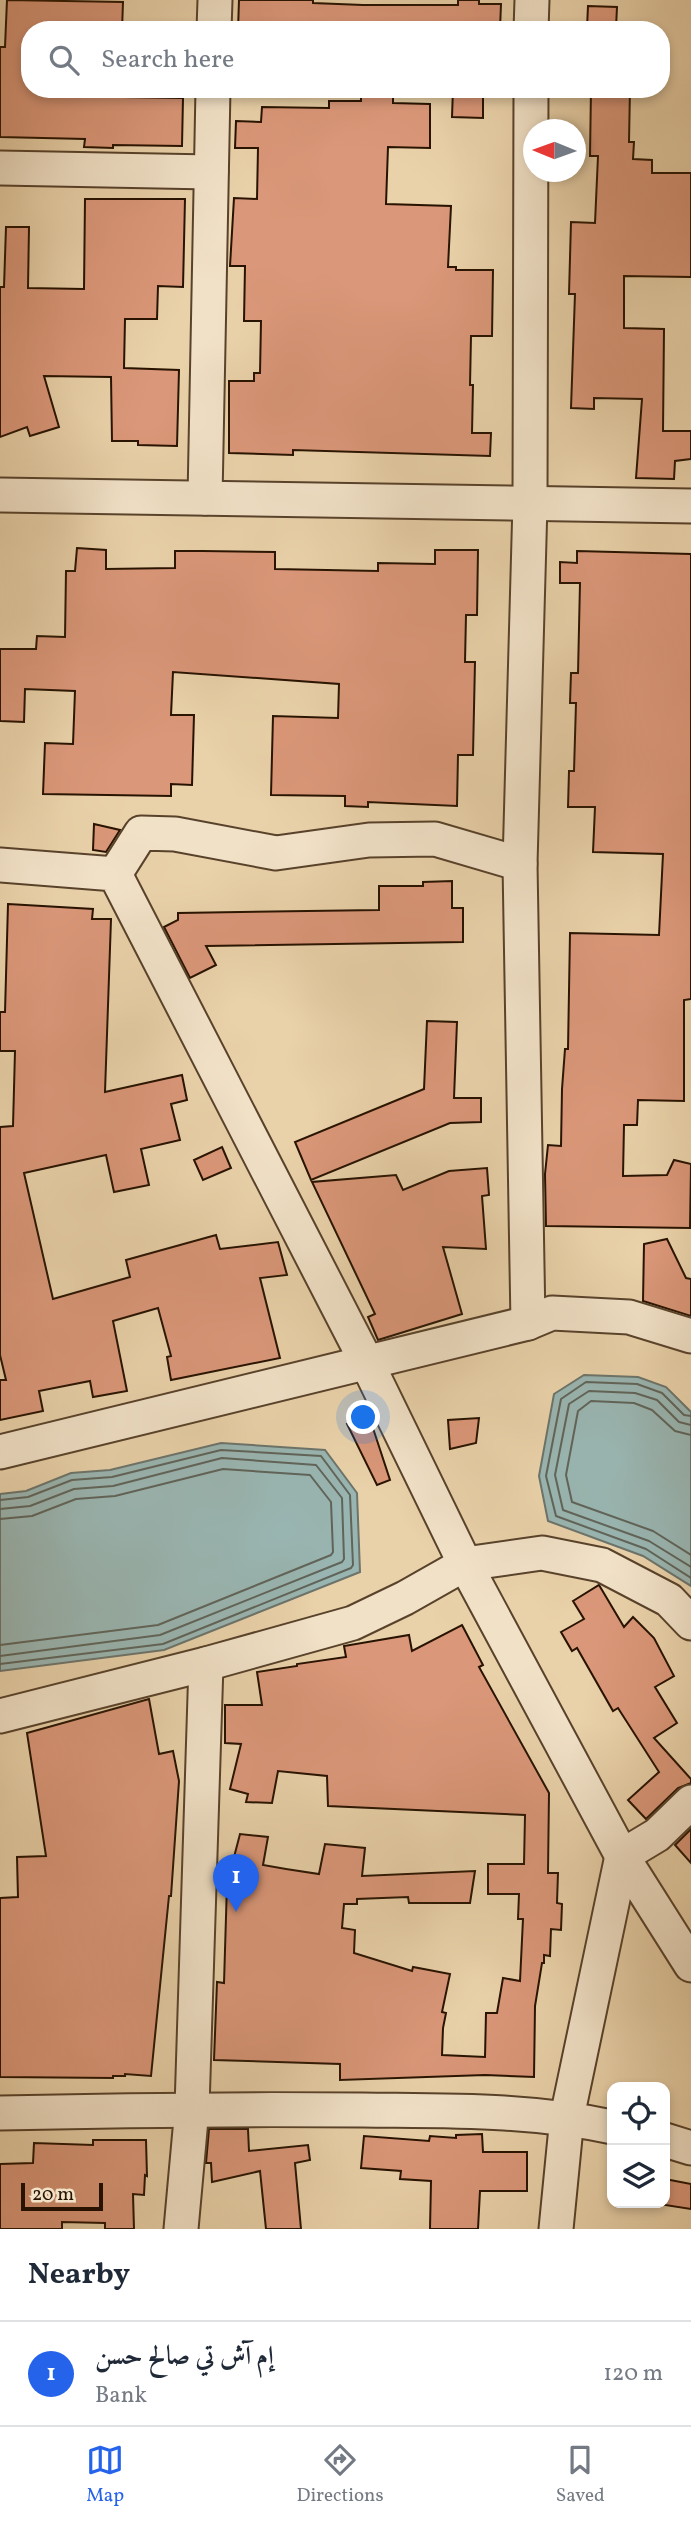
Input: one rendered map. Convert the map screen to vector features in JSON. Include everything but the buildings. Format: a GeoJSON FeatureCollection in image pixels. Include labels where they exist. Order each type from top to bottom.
{"type":"FeatureCollection","features":[{"type":"Feature","properties":{"kind":"street"},"geometry":{"type":"LineString","coordinates":[[214,21],[215,0]]}},
{"type":"Feature","properties":{"kind":"street"},"geometry":{"type":"LineString","coordinates":[[531,0],[531,21]]}},
{"type":"Feature","properties":{"kind":"street"},"geometry":{"type":"LineString","coordinates":[[205,498],[213,98]]}},
{"type":"Feature","properties":{"kind":"street"},"geometry":{"type":"LineString","coordinates":[[528,1323],[520,864],[530,503],[531,98]]}},
{"type":"Feature","properties":{"kind":"street"},"geometry":{"type":"LineString","coordinates":[[0,168],[211,172]]}},
{"type":"Feature","properties":{"kind":"street"},"geometry":{"type":"LineString","coordinates":[[0,495],[691,506]]}},
{"type":"Feature","properties":{"kind":"street"},"geometry":{"type":"LineString","coordinates":[[116,874],[141,833],[174,834],[276,853],[369,840],[435,839],[520,864]]}},
{"type":"Feature","properties":{"kind":"street"},"geometry":{"type":"LineString","coordinates":[[0,865],[116,874]]}},
{"type":"Feature","properties":{"kind":"street"},"geometry":{"type":"LineString","coordinates":[[116,874],[368,1363],[465,1564],[622,1856],[691,1965]]}},
{"type":"Feature","properties":{"kind":"street"},"geometry":{"type":"LineString","coordinates":[[0,1452],[528,1323],[552,1313],[629,1317],[691,1336]]}},
{"type":"Feature","properties":{"kind":"street"},"geometry":{"type":"LineString","coordinates":[[0,1716],[206,1664],[353,1623],[405,1598],[465,1564],[542,1553],[602,1565],[669,1600],[691,1623]]}},
{"type":"Feature","properties":{"kind":"street"},"geometry":{"type":"LineString","coordinates":[[181,2229],[192,2108],[206,1664]]}},
{"type":"Feature","properties":{"kind":"street"},"geometry":{"type":"LineString","coordinates":[[556,2229],[567,2117],[622,1856],[657,1835],[691,1802]]}},
{"type":"Feature","properties":{"kind":"street"},"geometry":{"type":"LineString","coordinates":[[0,2113],[192,2108],[457,2111],[567,2117],[607,2126]]}},
{"type":"Feature","properties":{"kind":"street"},"geometry":{"type":"LineString","coordinates":[[670,2142],[691,2148]]}},
{"type":"Feature","properties":{"kind":"water"},"geometry":{"type":"Polygon","coordinates":[[[584,1375],[638,1377],[666,1387],[691,1412],[691,1586],[643,1556],[548,1521],[539,1476],[554,1394],[584,1375]]]}},
{"type":"Feature","properties":{"kind":"water"},"geometry":{"type":"Polygon","coordinates":[[[221,1443],[325,1450],[357,1493],[360,1572],[164,1650],[0,1671],[0,1494],[26,1491],[71,1473],[110,1470],[221,1443]]]}},
{"type":"Feature","properties":{"kind":"place","name":"إم آش تي صالح حسن"},"geometry":{"type":"Point","coordinates":[236,1912]}}]}
